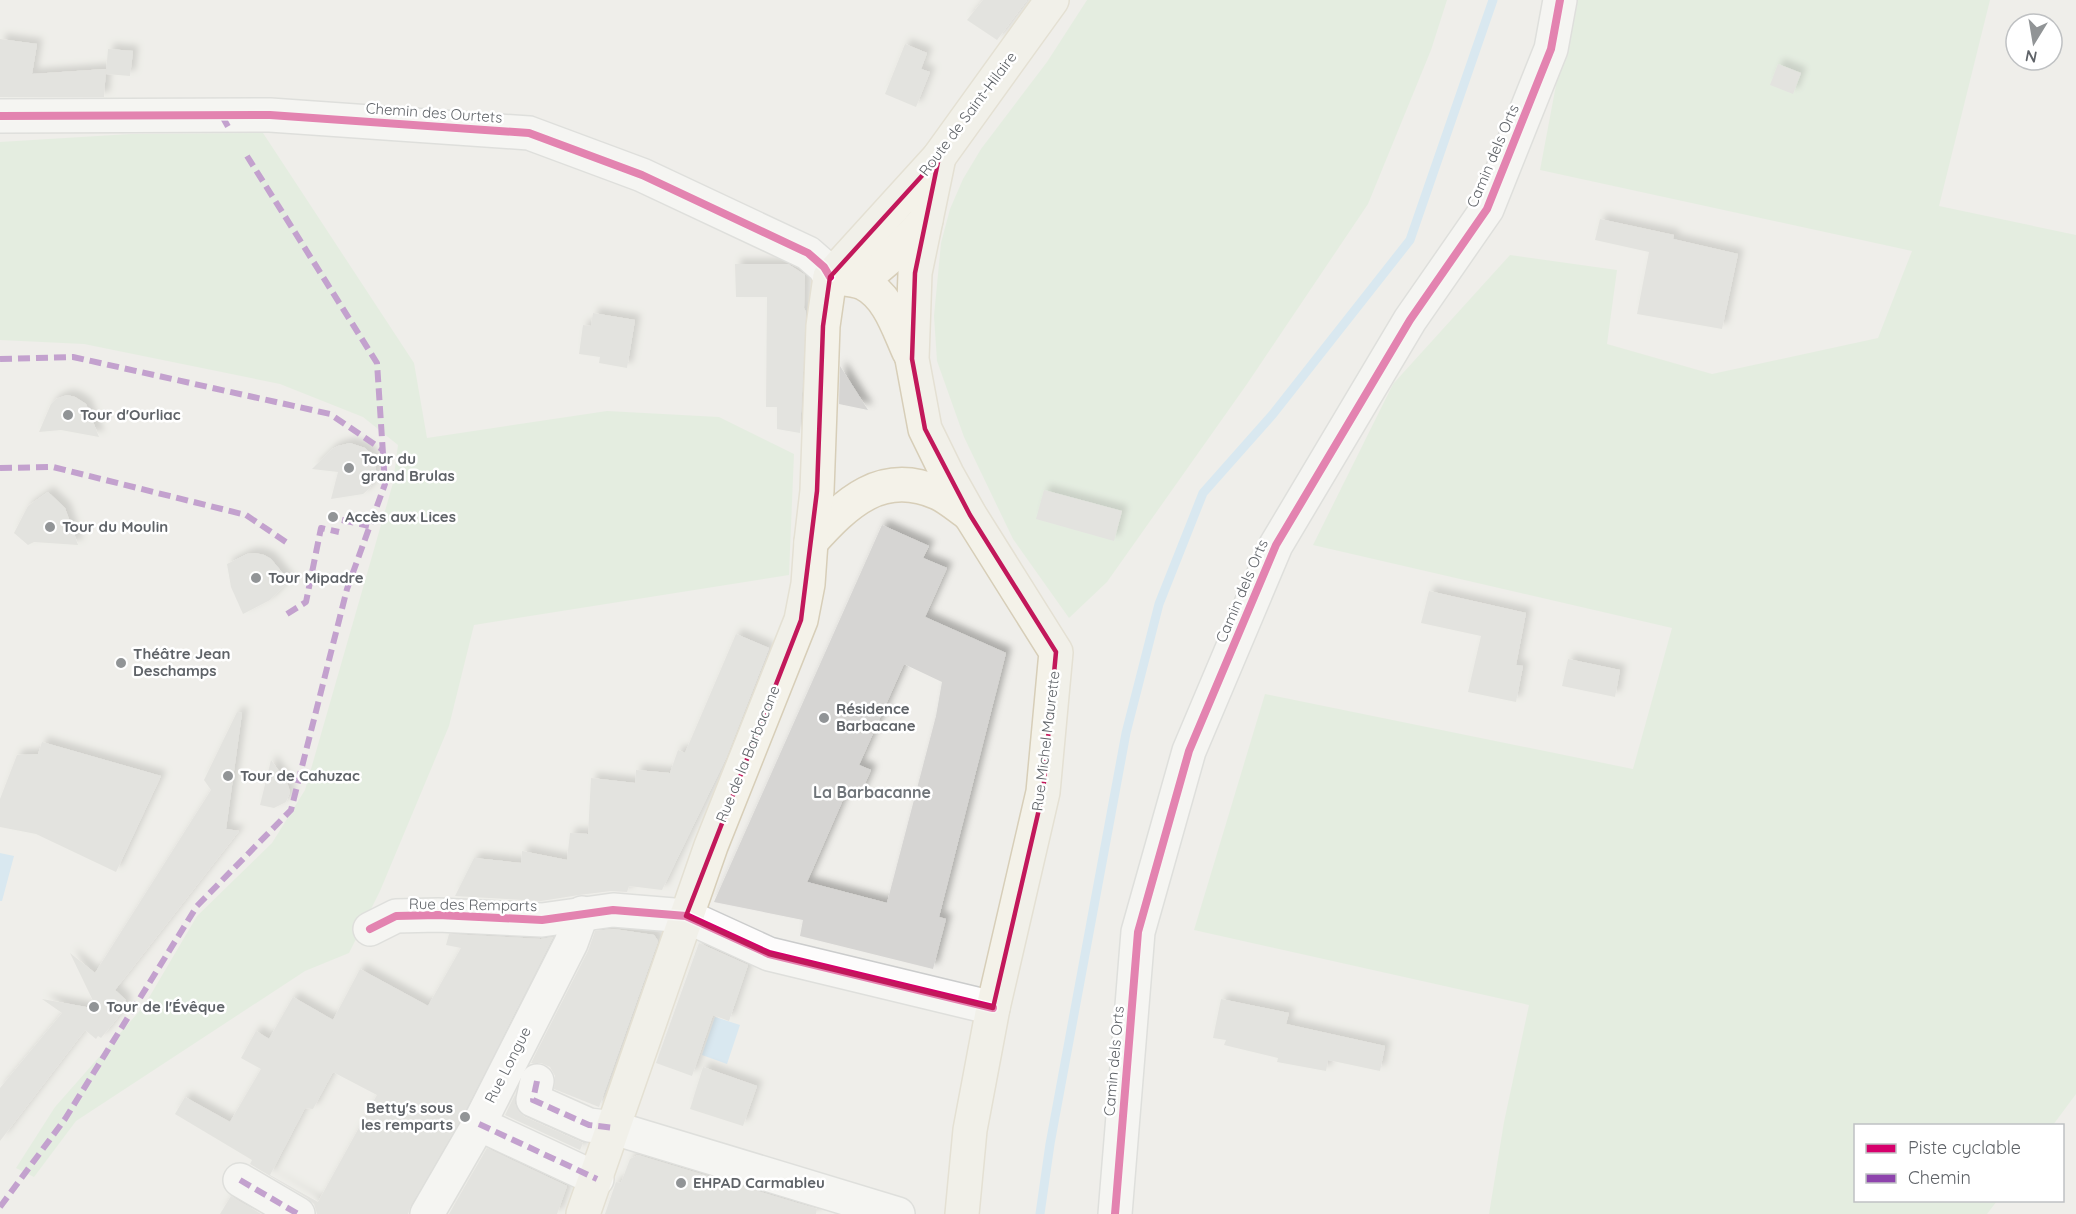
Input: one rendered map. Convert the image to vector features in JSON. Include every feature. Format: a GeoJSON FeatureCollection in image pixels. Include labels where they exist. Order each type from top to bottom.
{"type":"FeatureCollection","features":[{"type":"Feature","properties":{"kind":"main road","name":"Route de Saint-Hilaire"},"geometry":{"type":"LineString","coordinates":[[830,277],[939,157],[1052,0]]}},
{"type":"Feature","properties":{"kind":"main road","name":"Rue Michel Maurette"},"geometry":{"type":"LineString","coordinates":[[939,157],[915,273],[912,358],[925,429],[970,515],[1056,652],[1043,792],[993,1008],[970,1130],[962,1214]]}},
{"type":"Feature","properties":{"kind":"main road"},"geometry":{"type":"LineString","coordinates":[[830,277],[877,268],[897,251],[926,220]]}},
{"type":"Feature","properties":{"kind":"main road"},"geometry":{"type":"LineString","coordinates":[[830,277],[861,282],[877,292],[889,309],[912,358]]}},
{"type":"Feature","properties":{"kind":"main road","name":"Rue de la Barbacane"},"geometry":{"type":"LineString","coordinates":[[583,1214],[711,846],[801,620],[808,584],[817,491],[823,326],[830,277]]}},
{"type":"Feature","properties":{"kind":"main road"},"geometry":{"type":"LineString","coordinates":[[811,542],[837,512],[872,490],[890,484],[908,485],[939,493],[970,515]]}},
{"type":"Feature","properties":{"kind":"street","name":"Camin dels Orts"},"geometry":{"type":"LineString","coordinates":[[1115,1214],[1138,932],[1189,751],[1276,545],[1410,320],[1487,209],[1551,49],[1560,0]]}},
{"type":"Feature","properties":{"kind":"street","name":"Chemin des Ourtets"},"geometry":{"type":"LineString","coordinates":[[0,116],[270,115],[529,133],[642,175],[808,253],[824,267],[830,277]]}},
{"type":"Feature","properties":{"kind":"street","name":"Rue des Remparts"},"geometry":{"type":"LineString","coordinates":[[370,929],[396,916],[438,915],[542,920],[613,910],[686,916],[769,954],[993,1008]]}},
{"type":"Feature","properties":{"kind":"street","name":"Rue Longue"},"geometry":{"type":"LineString","coordinates":[[427,1214],[478,1124],[571,944],[582,913]]}},
{"type":"Feature","properties":{"kind":"street"},"geometry":{"type":"LineString","coordinates":[[537,1081],[533,1100],[589,1125],[614,1128],[898,1214]]}},
{"type":"Feature","properties":{"kind":"street"},"geometry":{"type":"LineString","coordinates":[[478,1124],[597,1179]]}},
{"type":"Feature","properties":{"kind":"street"},"geometry":{"type":"LineString","coordinates":[[240,1180],[298,1214]]}},
{"type":"Feature","properties":{"kind":"highlighted area"},"geometry":{"type":"Polygon","coordinates":[[[939,157],[915,273],[912,359],[925,429],[970,515],[1056,652],[1043,792],[993,1008],[769,954],[686,916],[801,620],[817,491],[823,326],[830,277],[939,157]]]}},
{"type":"Feature","properties":{"kind":"green space"},"geometry":{"type":"Polygon","coordinates":[[[1087,0],[1447,0],[1431,50],[1368,204],[1247,384],[1107,582],[1069,618],[1013,539],[964,437],[937,361],[934,316],[941,243],[950,209],[963,179],[981,149],[1047,62],[1087,0]]]}},
{"type":"Feature","properties":{"kind":"green space"},"geometry":{"type":"Polygon","coordinates":[[[1572,0],[1990,0],[1939,206],[2076,235],[2076,1094],[2054,1124],[1854,1124],[1854,1202],[1996,1202],[1987,1214],[1489,1214],[1504,1122],[1529,1005],[1194,930],[1265,694],[1633,769],[1672,628],[1313,545],[1393,384],[1510,255],[1617,270],[1607,344],[1712,374],[1878,338],[1912,251],[1540,170],[1572,0]]]}},
{"type":"Feature","properties":{"kind":"green space"},"geometry":{"type":"Polygon","coordinates":[[[263,133],[414,363],[427,438],[607,411],[719,417],[794,454],[789,575],[474,625],[449,726],[380,891],[349,953],[305,971],[76,1121],[34,1177],[16,1168],[55,1107],[144,1006],[197,916],[272,843],[305,790],[393,483],[398,445],[363,417],[280,384],[84,344],[0,340],[0,142],[130,134],[263,133]]]}},
{"type":"Feature","properties":{"kind":"water"},"geometry":{"type":"Polygon","coordinates":[[[0,853],[14,856],[2,901],[0,901],[0,853]]]}},
{"type":"Feature","properties":{"kind":"water"},"geometry":{"type":"Polygon","coordinates":[[[715,1017],[740,1025],[727,1064],[702,1055],[715,1017]]]}},
{"type":"Feature","properties":{"kind":"building"},"geometry":{"type":"Polygon","coordinates":[[[983,0],[1027,0],[997,40],[967,20],[983,0]]]}},
{"type":"Feature","properties":{"kind":"building"},"geometry":{"type":"Polygon","coordinates":[[[0,39],[37,44],[32,74],[106,69],[104,97],[0,97],[0,39]]]}},
{"type":"Feature","properties":{"kind":"building"},"geometry":{"type":"Polygon","coordinates":[[[905,44],[927,53],[921,69],[930,72],[916,107],[885,94],[905,44]]]}},
{"type":"Feature","properties":{"kind":"building"},"geometry":{"type":"Polygon","coordinates":[[[108,49],[133,51],[130,76],[106,74],[108,49]]]}},
{"type":"Feature","properties":{"kind":"building"},"geometry":{"type":"Polygon","coordinates":[[[1778,64],[1801,73],[1793,94],[1770,85],[1778,64]]]}},
{"type":"Feature","properties":{"kind":"building"},"geometry":{"type":"Polygon","coordinates":[[[1600,219],[1674,235],[1673,239],[1738,254],[1722,329],[1637,314],[1649,252],[1595,240],[1600,219]]]}},
{"type":"Feature","properties":{"kind":"building"},"geometry":{"type":"Polygon","coordinates":[[[735,264],[788,264],[805,275],[804,308],[806,312],[800,433],[777,429],[777,407],[766,407],[767,297],[736,297],[735,264]]]}},
{"type":"Feature","properties":{"kind":"building"},"geometry":{"type":"Polygon","coordinates":[[[593,313],[635,320],[627,368],[599,363],[600,357],[579,354],[583,325],[591,326],[593,313]]]}},
{"type":"Feature","properties":{"kind":"building"},"geometry":{"type":"Polygon","coordinates":[[[840,366],[868,410],[839,404],[840,366]]]}},
{"type":"Feature","properties":{"kind":"building","name":"Tour d'Ourliac"},"geometry":{"type":"Polygon","coordinates":[[[67,395],[86,404],[99,437],[61,430],[39,432],[51,404],[56,399],[67,395]]]}},
{"type":"Feature","properties":{"kind":"building","name":"Tour du grand Brulas"},"geometry":{"type":"Polygon","coordinates":[[[350,443],[365,448],[373,456],[376,466],[375,478],[370,488],[363,494],[331,499],[338,472],[312,469],[332,449],[350,443]]]}},
{"type":"Feature","properties":{"kind":"building"},"geometry":{"type":"Polygon","coordinates":[[[1044,490],[1122,511],[1114,541],[1036,519],[1044,490]]]}},
{"type":"Feature","properties":{"kind":"building","name":"Tour du Moulin"},"geometry":{"type":"Polygon","coordinates":[[[48,492],[65,508],[78,545],[34,542],[28,545],[14,533],[28,506],[48,492]]]}},
{"type":"Feature","properties":{"kind":"building"},"geometry":{"type":"Polygon","coordinates":[[[882,525],[929,546],[923,558],[947,568],[925,617],[1006,653],[939,917],[946,919],[933,969],[800,936],[803,920],[714,902],[882,525]],[[904,664],[859,765],[871,770],[859,797],[846,793],[807,882],[887,903],[936,716],[942,682],[904,664]]]}},
{"type":"Feature","properties":{"kind":"building","name":"Tour Mipadre"},"geometry":{"type":"Polygon","coordinates":[[[255,553],[271,559],[289,581],[270,600],[243,614],[231,587],[227,564],[247,554],[255,553]]]}},
{"type":"Feature","properties":{"kind":"building"},"geometry":{"type":"Polygon","coordinates":[[[1429,591],[1526,613],[1516,665],[1523,666],[1516,702],[1468,692],[1481,636],[1421,623],[1429,591]]]}},
{"type":"Feature","properties":{"kind":"building"},"geometry":{"type":"Polygon","coordinates":[[[736,634],[769,648],[726,758],[662,890],[629,886],[627,892],[611,891],[541,901],[455,896],[474,858],[521,863],[522,851],[567,860],[570,833],[588,834],[591,778],[635,783],[636,770],[670,773],[678,750],[685,753],[736,634]]]}},
{"type":"Feature","properties":{"kind":"building"},"geometry":{"type":"Polygon","coordinates":[[[1568,659],[1620,670],[1615,697],[1562,686],[1568,659]]]}},
{"type":"Feature","properties":{"kind":"building"},"geometry":{"type":"Polygon","coordinates":[[[237,712],[242,713],[226,829],[239,831],[115,990],[126,1000],[124,1003],[127,1006],[101,1038],[98,1036],[96,1039],[85,1030],[0,1141],[0,1088],[62,1013],[42,999],[97,1009],[70,953],[95,973],[211,790],[204,780],[237,712]]]}},
{"type":"Feature","properties":{"kind":"building"},"geometry":{"type":"Polygon","coordinates":[[[42,742],[161,776],[116,872],[36,834],[0,827],[0,799],[17,755],[38,754],[42,742]]]}},
{"type":"Feature","properties":{"kind":"building"},"geometry":{"type":"Polygon","coordinates":[[[271,760],[287,782],[290,792],[286,802],[274,808],[260,805],[271,760]]]}},
{"type":"Feature","properties":{"kind":"building"},"geometry":{"type":"Polygon","coordinates":[[[614,929],[654,935],[658,941],[599,1107],[554,1089],[555,1076],[550,1067],[541,1063],[531,1063],[588,951],[595,931],[614,929]]]}},
{"type":"Feature","properties":{"kind":"building"},"geometry":{"type":"Polygon","coordinates":[[[449,934],[541,939],[553,937],[463,1115],[408,1214],[317,1214],[314,1204],[307,1198],[250,1164],[252,1160],[175,1114],[185,1097],[230,1122],[261,1069],[241,1058],[256,1031],[269,1039],[293,997],[333,1020],[360,969],[428,1006],[461,948],[446,945],[449,934]],[[333,1072],[313,1109],[305,1108],[270,1175],[318,1202],[377,1095],[333,1072]]]}},
{"type":"Feature","properties":{"kind":"building"},"geometry":{"type":"Polygon","coordinates":[[[699,943],[748,965],[729,1021],[713,1015],[692,1076],[656,1063],[699,943]]]}},
{"type":"Feature","properties":{"kind":"building"},"geometry":{"type":"Polygon","coordinates":[[[1221,999],[1289,1013],[1286,1024],[1385,1046],[1380,1071],[1328,1060],[1326,1071],[1277,1062],[1278,1058],[1224,1045],[1226,1040],[1213,1038],[1221,999]]]}},
{"type":"Feature","properties":{"kind":"building"},"geometry":{"type":"Polygon","coordinates":[[[703,1067],[757,1086],[743,1126],[690,1109],[703,1067]]]}},
{"type":"Feature","properties":{"kind":"building"},"geometry":{"type":"Polygon","coordinates":[[[515,1095],[515,1104],[519,1112],[525,1117],[583,1143],[580,1150],[505,1115],[515,1095]]]}},
{"type":"Feature","properties":{"kind":"building"},"geometry":{"type":"Polygon","coordinates":[[[487,1148],[567,1186],[557,1214],[449,1214],[487,1148]]]}},
{"type":"Feature","properties":{"kind":"building","name":"EHPAD Carmableu"},"geometry":{"type":"Polygon","coordinates":[[[638,1155],[817,1209],[816,1214],[605,1214],[616,1182],[621,1183],[630,1159],[638,1155]]]}},
{"type":"Feature","properties":{"kind":"building"},"geometry":{"type":"Polygon","coordinates":[[[231,1196],[261,1214],[220,1214],[231,1196]]]}},
{"type":"Feature","properties":{"kind":"waterway"},"geometry":{"type":"LineString","coordinates":[[1040,1214],[1050,1144],[1126,733],[1159,604],[1203,493],[1273,414],[1410,240],[1493,0]]}},
{"type":"Feature","properties":{"kind":"marked path"},"geometry":{"type":"LineString","coordinates":[[222,116],[230,130]]}},
{"type":"Feature","properties":{"kind":"marked path"},"geometry":{"type":"LineString","coordinates":[[0,1207],[65,1119],[197,906],[291,810],[347,589],[385,484],[377,363],[247,156]]}},
{"type":"Feature","properties":{"kind":"marked path"},"geometry":{"type":"LineString","coordinates":[[0,359],[73,357],[330,414],[383,450]]}},
{"type":"Feature","properties":{"kind":"marked path"},"geometry":{"type":"LineString","coordinates":[[0,468],[53,467],[246,515],[289,544]]}},
{"type":"Feature","properties":{"kind":"marked path"},"geometry":{"type":"LineString","coordinates":[[342,520],[369,526]]}},
{"type":"Feature","properties":{"kind":"marked path"},"geometry":{"type":"LineString","coordinates":[[287,614],[306,602],[321,528],[339,532]]}},
{"type":"Feature","properties":{"kind":"marked path"},"geometry":{"type":"LineString","coordinates":[[537,1081],[533,1100],[589,1125],[614,1128]]}},
{"type":"Feature","properties":{"kind":"marked path"},"geometry":{"type":"LineString","coordinates":[[479,1124],[597,1179]]}},
{"type":"Feature","properties":{"kind":"marked path"},"geometry":{"type":"LineString","coordinates":[[240,1180],[298,1214]]}},
{"type":"Feature","properties":{"kind":"cycle path"},"geometry":{"type":"LineString","coordinates":[[1115,1214],[1138,932],[1189,751],[1276,545],[1410,320],[1487,209],[1551,49],[1560,0]]}},
{"type":"Feature","properties":{"kind":"cycle path"},"geometry":{"type":"LineString","coordinates":[[0,116],[270,115],[529,133],[642,175],[808,253],[824,267],[830,277]]}},
{"type":"Feature","properties":{"kind":"cycle path"},"geometry":{"type":"LineString","coordinates":[[370,929],[396,916],[438,915],[542,920],[613,910],[686,916],[769,954],[993,1008]]}},
{"type":"Feature","properties":{"kind":"place","name":"Tour d'Ourliac"},"geometry":{"type":"Point","coordinates":[68,415]}},
{"type":"Feature","properties":{"kind":"place","name":"Tour du grand Brulas"},"geometry":{"type":"Point","coordinates":[349,468]}},
{"type":"Feature","properties":{"kind":"place","name":"Accès aux Lices"},"geometry":{"type":"Point","coordinates":[333,517]}},
{"type":"Feature","properties":{"kind":"place","name":"Tour du Moulin"},"geometry":{"type":"Point","coordinates":[50,527]}},
{"type":"Feature","properties":{"kind":"place","name":"Tour Mipadre"},"geometry":{"type":"Point","coordinates":[256,578]}},
{"type":"Feature","properties":{"kind":"place","name":"Théâtre Jean Deschamps"},"geometry":{"type":"Point","coordinates":[121,663]}},
{"type":"Feature","properties":{"kind":"place","name":"Résidence Barbacane"},"geometry":{"type":"Point","coordinates":[824,718]}},
{"type":"Feature","properties":{"kind":"place","name":"Tour de Cahuzac"},"geometry":{"type":"Point","coordinates":[228,776]}},
{"type":"Feature","properties":{"kind":"place","name":"Tour de l'Évêque"},"geometry":{"type":"Point","coordinates":[94,1007]}},
{"type":"Feature","properties":{"kind":"place","name":"Betty's sous les remparts"},"geometry":{"type":"Point","coordinates":[465,1117]}},
{"type":"Feature","properties":{"kind":"place","name":"EHPAD Carmableu"},"geometry":{"type":"Point","coordinates":[681,1183]}},
{"type":"Feature","properties":{"kind":"district","name":"La Barbacanne"},"geometry":{"type":"Point","coordinates":[872,792]}}]}
